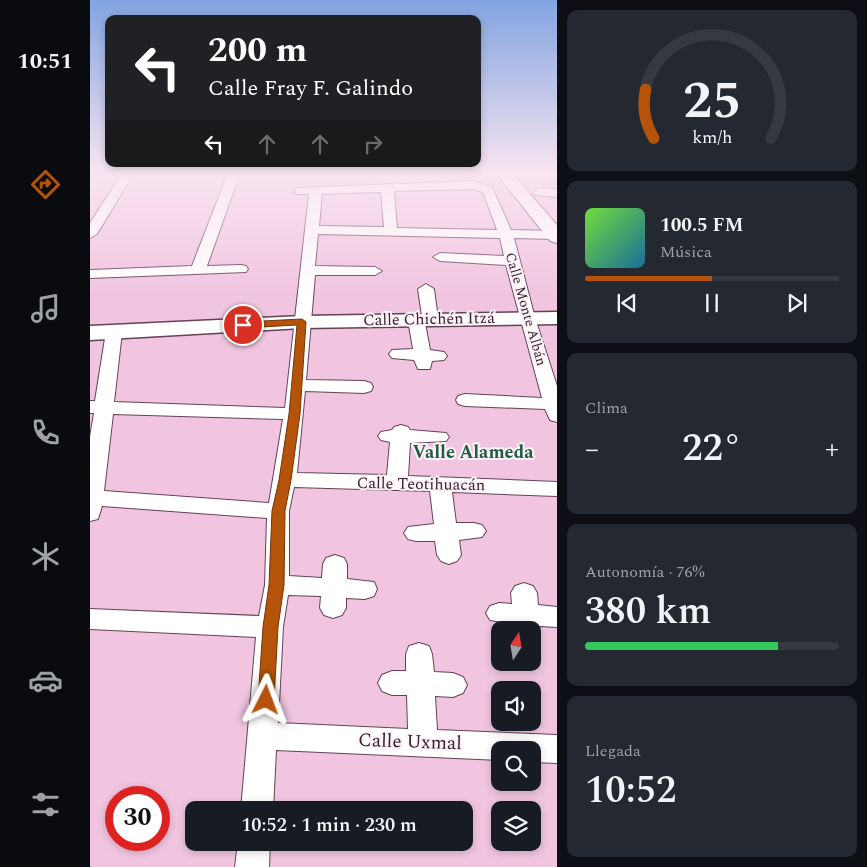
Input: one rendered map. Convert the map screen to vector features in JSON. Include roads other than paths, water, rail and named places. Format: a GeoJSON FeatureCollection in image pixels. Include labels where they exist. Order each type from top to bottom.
{"type":"FeatureCollection","features":[{"type":"Feature","properties":{"kind":"main road"},"geometry":{"type":"LineString","coordinates":[[538,213],[556,236]]}},
{"type":"Feature","properties":{"kind":"street"},"geometry":{"type":"LineString","coordinates":[[90,234],[103,213]]}},
{"type":"Feature","properties":{"kind":"street"},"geometry":{"type":"LineString","coordinates":[[198,271],[219,213]]}},
{"type":"Feature","properties":{"kind":"street"},"geometry":{"type":"LineString","coordinates":[[258,801],[264,736],[270,627],[276,585],[278,511],[285,480],[298,384],[302,322],[314,230],[312,213]]}},
{"type":"Feature","properties":{"kind":"street"},"geometry":{"type":"LineString","coordinates":[[389,213],[391,232]]}},
{"type":"Feature","properties":{"kind":"street","name":"Calle Monte Albán"},"geometry":{"type":"LineString","coordinates":[[498,213],[506,234],[527,318],[555,410]]}},
{"type":"Feature","properties":{"kind":"street"},"geometry":{"type":"LineString","coordinates":[[314,230],[556,236]]}},
{"type":"Feature","properties":{"kind":"street"},"geometry":{"type":"LineString","coordinates":[[440,257],[513,261]]}},
{"type":"Feature","properties":{"kind":"street"},"geometry":{"type":"LineString","coordinates":[[90,274],[241,269]]}},
{"type":"Feature","properties":{"kind":"street"},"geometry":{"type":"LineString","coordinates":[[309,270],[375,271]]}},
{"type":"Feature","properties":{"kind":"street"},"geometry":{"type":"LineString","coordinates":[[398,354],[428,358],[423,319],[426,289]]}},
{"type":"Feature","properties":{"kind":"street","name":"Calle Chichén Itzá"},"geometry":{"type":"LineString","coordinates":[[90,333],[302,322],[557,318]]}},
{"type":"Feature","properties":{"kind":"street"},"geometry":{"type":"LineString","coordinates":[[114,332],[97,408],[91,503],[278,511]]}},
{"type":"Feature","properties":{"kind":"street"},"geometry":{"type":"LineString","coordinates":[[298,384],[364,387]]}},
{"type":"Feature","properties":{"kind":"street"},"geometry":{"type":"LineString","coordinates":[[465,400],[555,410]]}},
{"type":"Feature","properties":{"kind":"street"},"geometry":{"type":"LineString","coordinates":[[97,408],[294,414]]}},
{"type":"Feature","properties":{"kind":"street"},"geometry":{"type":"LineString","coordinates":[[397,484],[396,434],[439,437]]}},
{"type":"Feature","properties":{"kind":"street","name":"Calle Teotihuacán"},"geometry":{"type":"LineString","coordinates":[[285,480],[557,489]]}},
{"type":"Feature","properties":{"kind":"street"},"geometry":{"type":"LineString","coordinates":[[440,484],[449,556]]}},
{"type":"Feature","properties":{"kind":"street"},"geometry":{"type":"LineString","coordinates":[[416,533],[474,531]]}},
{"type":"Feature","properties":{"kind":"street"},"geometry":{"type":"LineString","coordinates":[[334,598],[335,564]]}},
{"type":"Feature","properties":{"kind":"street"},"geometry":{"type":"LineString","coordinates":[[276,585],[334,598],[365,589]]}},
{"type":"Feature","properties":{"kind":"street"},"geometry":{"type":"LineString","coordinates":[[499,613],[526,613],[557,617]]}},
{"type":"Feature","properties":{"kind":"street"},"geometry":{"type":"LineString","coordinates":[[90,619],[270,627]]}},
{"type":"Feature","properties":{"kind":"street"},"geometry":{"type":"LineString","coordinates":[[419,654],[422,683],[423,742]]}},
{"type":"Feature","properties":{"kind":"street"},"geometry":{"type":"LineString","coordinates":[[392,683],[453,685]]}},
{"type":"Feature","properties":{"kind":"street","name":"Calle Uxmal"},"geometry":{"type":"LineString","coordinates":[[264,736],[557,749]]}},
{"type":"Feature","properties":{"kind":"street"},"geometry":{"type":"LineString","coordinates":[[252,867],[253,851]]}},
{"type":"Feature","properties":{"kind":"district","name":"Valle Alameda"},"geometry":{"type":"Point","coordinates":[473,452]}}]}
